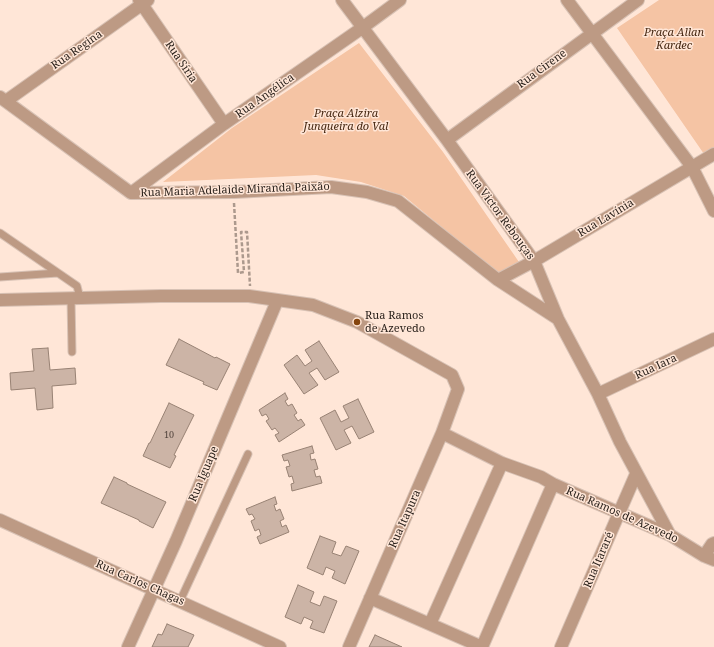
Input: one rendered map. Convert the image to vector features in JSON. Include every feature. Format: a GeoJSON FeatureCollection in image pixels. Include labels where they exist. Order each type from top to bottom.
{"type":"FeatureCollection","features":[{"type":"Feature","properties":{"kind":"street","name":"Rua Victor Rebouças"},"geometry":{"type":"LineString","coordinates":[[342,0],[447,140],[534,261],[558,319],[598,394],[636,474],[670,535]]}},
{"type":"Feature","properties":{"kind":"street","name":"Rua Angélica"},"geometry":{"type":"LineString","coordinates":[[131,193],[224,124],[400,0]]}},
{"type":"Feature","properties":{"kind":"street"},"geometry":{"type":"LineString","coordinates":[[567,0],[692,167],[714,211]]}},
{"type":"Feature","properties":{"kind":"street","name":"Rua Cirene"},"geometry":{"type":"LineString","coordinates":[[447,140],[638,0]]}},
{"type":"Feature","properties":{"kind":"street","name":"Rua Regina"},"geometry":{"type":"LineString","coordinates":[[2,97],[143,1]]}},
{"type":"Feature","properties":{"kind":"street","name":"Rua Síria"},"geometry":{"type":"LineString","coordinates":[[143,1],[224,124]]}},
{"type":"Feature","properties":{"kind":"street","name":"Rua Maria Adelaide Miranda Paixão"},"geometry":{"type":"LineString","coordinates":[[2,97],[131,193],[234,192],[331,187],[366,192],[398,201],[498,280],[558,319]]}},
{"type":"Feature","properties":{"kind":"street","name":"Rua Lavínia"},"geometry":{"type":"LineString","coordinates":[[498,280],[534,261],[714,154]]}},
{"type":"Feature","properties":{"kind":"street"},"geometry":{"type":"LineString","coordinates":[[0,300],[161,296],[249,296],[277,301]]}},
{"type":"Feature","properties":{"kind":"street","name":"Rua Itapura"},"geometry":{"type":"LineString","coordinates":[[277,301],[313,305],[357,322],[452,375],[458,389],[442,433],[349,647]]}},
{"type":"Feature","properties":{"kind":"street","name":"Rua Iguape"},"geometry":{"type":"LineString","coordinates":[[128,647],[155,589],[277,301]]}},
{"type":"Feature","properties":{"kind":"street","name":"Rua Iara"},"geometry":{"type":"LineString","coordinates":[[598,394],[714,339]]}},
{"type":"Feature","properties":{"kind":"street","name":"Rua Ramos de Azevedo"},"geometry":{"type":"LineString","coordinates":[[442,433],[502,463],[541,478],[670,535],[709,558]]}},
{"type":"Feature","properties":{"kind":"street"},"geometry":{"type":"LineString","coordinates":[[430,624],[502,463]]}},
{"type":"Feature","properties":{"kind":"street","name":"Rua Itararé"},"geometry":{"type":"LineString","coordinates":[[561,647],[636,474]]}},
{"type":"Feature","properties":{"kind":"street"},"geometry":{"type":"LineString","coordinates":[[370,598],[482,647],[552,484]]}},
{"type":"Feature","properties":{"kind":"street","name":"Rua Carlos Chagas"},"geometry":{"type":"LineString","coordinates":[[0,520],[280,647]]}},
{"type":"Feature","properties":{"kind":"street"},"geometry":{"type":"LineString","coordinates":[[709,558],[712,544],[714,543]]}},
{"type":"Feature","properties":{"kind":"lane"},"geometry":{"type":"LineString","coordinates":[[0,233],[77,286],[72,352]]}},
{"type":"Feature","properties":{"kind":"lane"},"geometry":{"type":"LineString","coordinates":[[0,277],[58,273]]}},
{"type":"Feature","properties":{"kind":"lane"},"geometry":{"type":"LineString","coordinates":[[180,601],[248,454]]}},
{"type":"Feature","properties":{"kind":"path"},"geometry":{"type":"LineString","coordinates":[[234,192],[238,273],[244,272],[241,232],[246,232],[251,282],[249,296]]}},
{"type":"Feature","properties":{"kind":"green space","name":"Praça Allan Kardec"},"geometry":{"type":"Polygon","coordinates":[[[659,0],[714,0],[714,148],[704,154],[617,28],[659,0]]]}},
{"type":"Feature","properties":{"kind":"green space","name":"Praça Alzira Junqueira do Val"},"geometry":{"type":"Polygon","coordinates":[[[359,43],[443,152],[519,262],[500,275],[404,196],[361,182],[316,175],[163,182],[232,128],[359,43]]]}},
{"type":"Feature","properties":{"kind":"building"},"geometry":{"type":"Polygon","coordinates":[[[179,339],[215,358],[216,357],[230,364],[217,390],[203,384],[204,382],[166,365],[179,339]]]}},
{"type":"Feature","properties":{"kind":"building"},"geometry":{"type":"Polygon","coordinates":[[[319,341],[339,372],[325,380],[317,368],[309,373],[318,385],[304,394],[284,365],[297,355],[305,366],[312,361],[305,350],[319,341]]]}},
{"type":"Feature","properties":{"kind":"building"},"geometry":{"type":"Polygon","coordinates":[[[48,348],[50,370],[75,368],[76,384],[52,386],[53,408],[37,410],[35,388],[11,390],[10,373],[34,371],[32,349],[48,348]]]}},
{"type":"Feature","properties":{"kind":"building"},"geometry":{"type":"Polygon","coordinates":[[[285,393],[288,399],[285,401],[288,406],[292,404],[297,413],[294,415],[298,421],[301,419],[305,425],[279,442],[275,435],[279,433],[275,428],[272,430],[266,421],[269,419],[266,414],[262,416],[259,410],[285,393]]]}},
{"type":"Feature","properties":{"kind":"building"},"geometry":{"type":"Polygon","coordinates":[[[358,399],[374,432],[359,439],[352,426],[344,430],[351,443],[336,450],[320,418],[335,410],[341,422],[349,418],[343,406],[358,399]]]}},
{"type":"Feature","properties":{"kind":"building"},"geometry":{"type":"Polygon","coordinates":[[[169,403],[194,415],[174,455],[176,456],[170,468],[143,456],[169,403]]]}},
{"type":"Feature","properties":{"kind":"building"},"geometry":{"type":"Polygon","coordinates":[[[312,446],[314,453],[310,454],[311,460],[315,459],[318,469],[314,470],[316,477],[320,476],[322,483],[292,491],[291,484],[294,483],[292,476],[289,477],[286,467],[290,466],[288,460],[284,461],[282,455],[312,446]]]}},
{"type":"Feature","properties":{"kind":"building"},"geometry":{"type":"Polygon","coordinates":[[[114,477],[166,502],[153,528],[101,503],[114,477]]]}},
{"type":"Feature","properties":{"kind":"building"},"geometry":{"type":"Polygon","coordinates":[[[275,497],[277,504],[274,505],[276,511],[280,509],[284,519],[280,521],[282,527],[286,525],[289,532],[260,544],[257,537],[261,535],[259,529],[255,531],[251,521],[255,519],[252,514],[249,515],[246,509],[275,497]]]}},
{"type":"Feature","properties":{"kind":"building"},"geometry":{"type":"Polygon","coordinates":[[[320,536],[336,542],[332,553],[341,556],[346,546],[359,551],[345,584],[332,578],[335,571],[326,567],[323,575],[307,568],[320,536]]]}},
{"type":"Feature","properties":{"kind":"building"},"geometry":{"type":"Polygon","coordinates":[[[298,585],[314,592],[310,602],[320,606],[324,596],[337,601],[324,633],[310,628],[313,621],[304,617],[301,624],[285,617],[298,585]]]}},
{"type":"Feature","properties":{"kind":"building"},"geometry":{"type":"Polygon","coordinates":[[[167,624],[194,635],[188,647],[152,647],[158,634],[162,635],[167,624]]]}},
{"type":"Feature","properties":{"kind":"building"},"geometry":{"type":"Polygon","coordinates":[[[375,635],[402,647],[369,647],[375,635]]]}},
{"type":"Feature","properties":{"kind":"place","name":"Rua Ramos de Azevedo"},"geometry":{"type":"Point","coordinates":[357,322]}}]}
